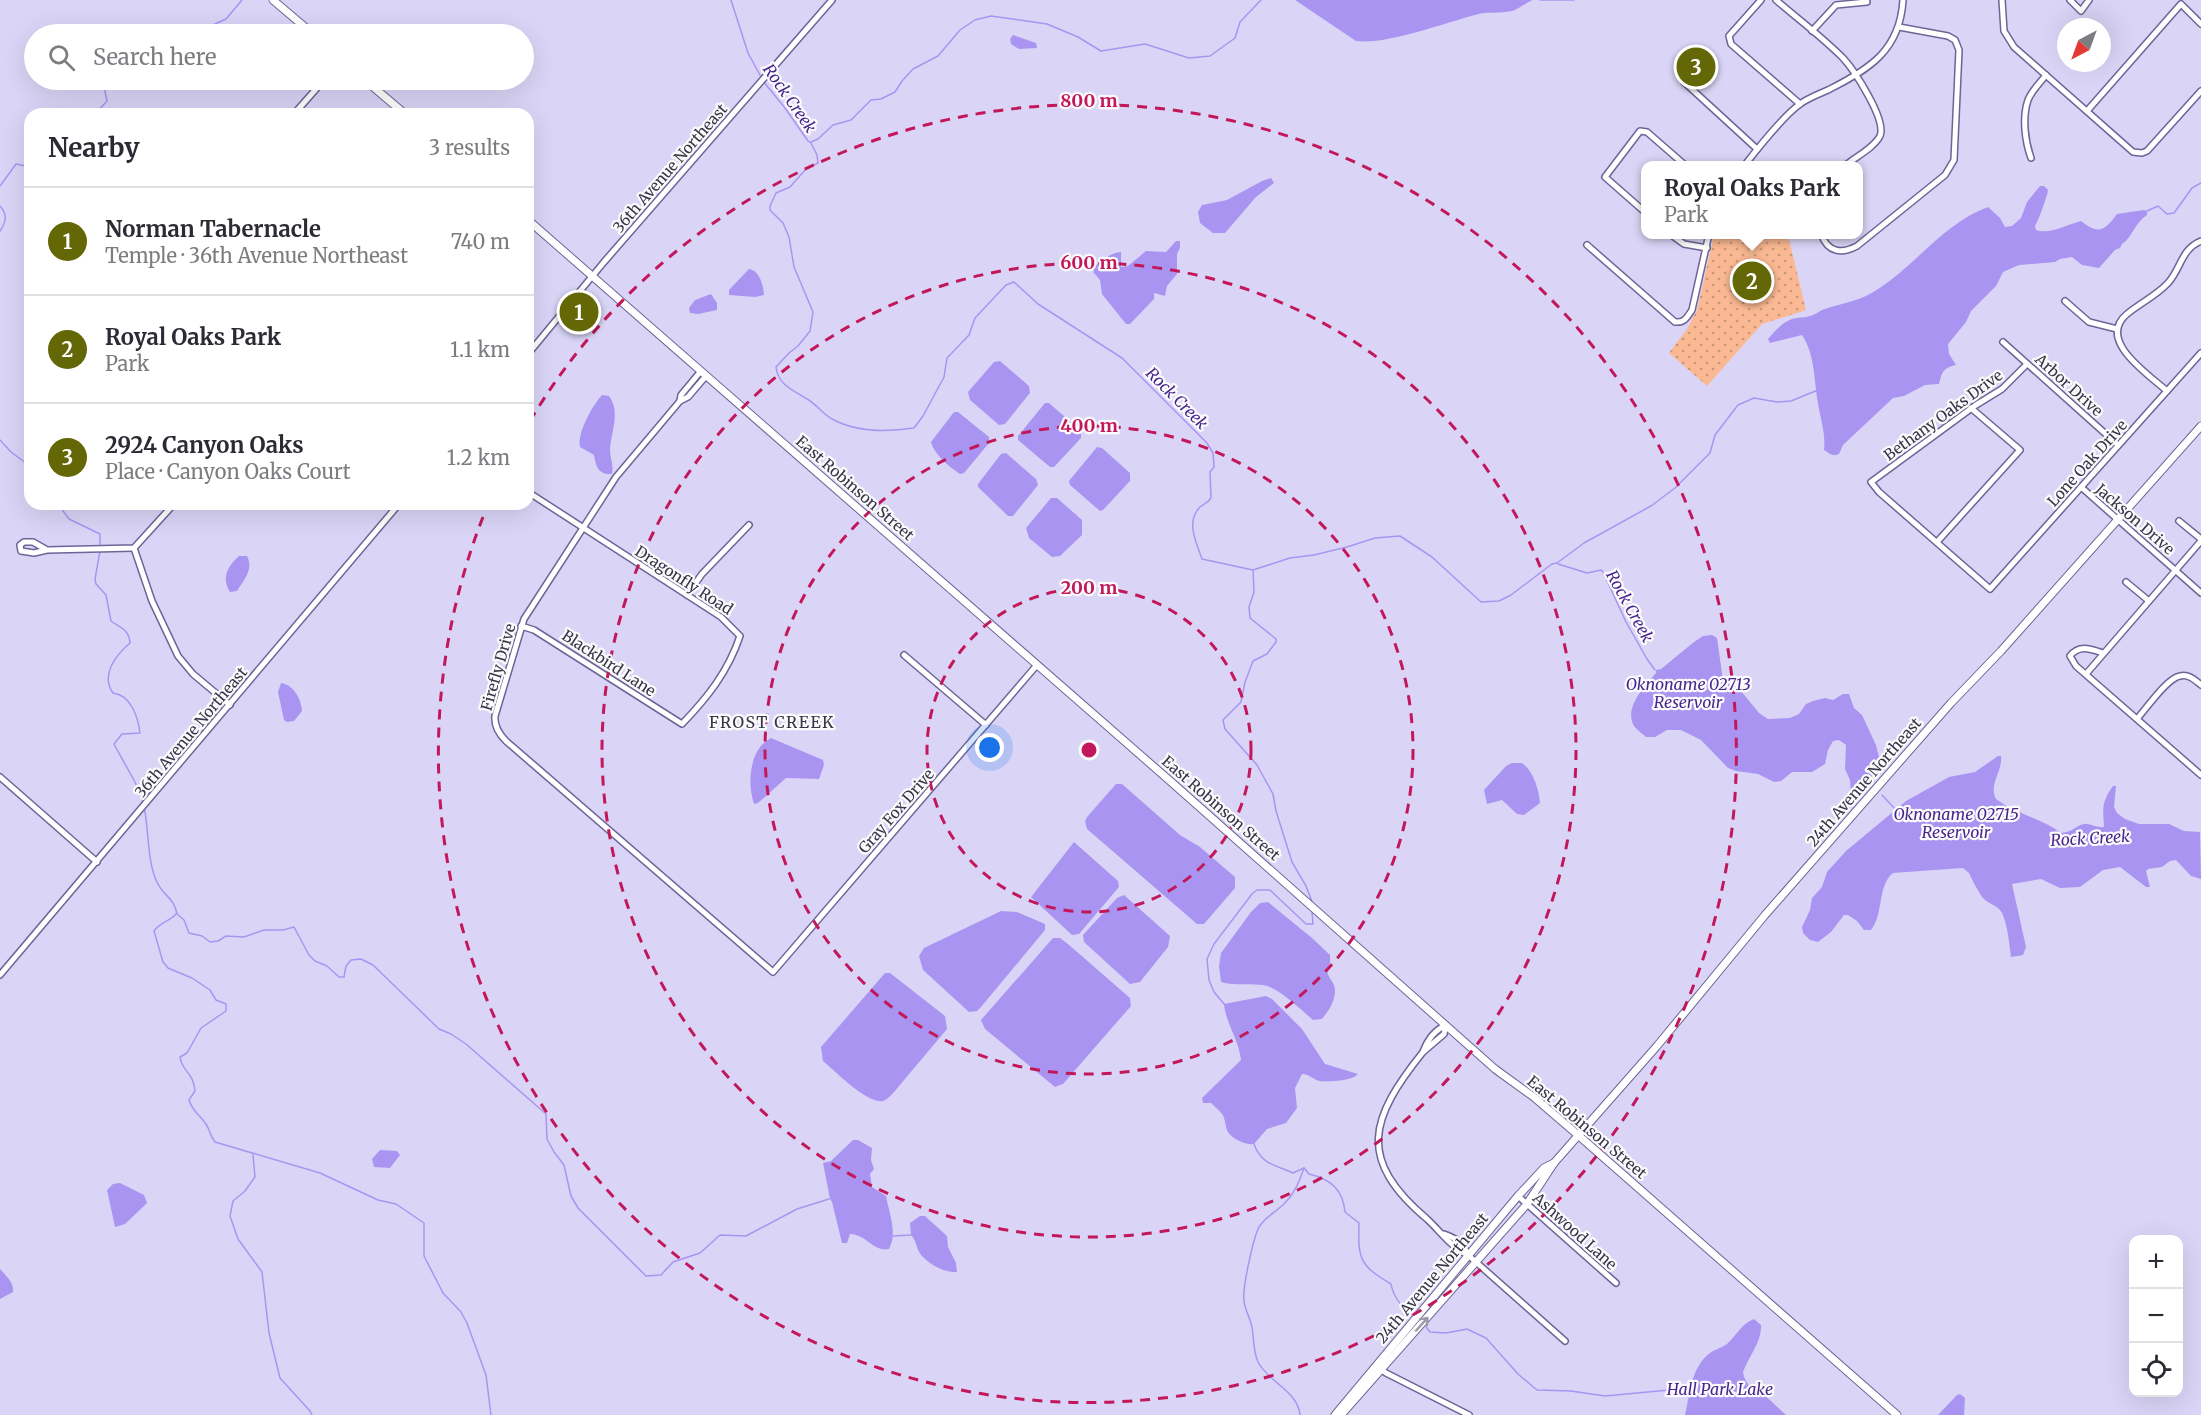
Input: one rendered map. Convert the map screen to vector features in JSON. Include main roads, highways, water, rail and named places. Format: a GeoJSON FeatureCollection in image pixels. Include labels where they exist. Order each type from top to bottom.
{"type":"FeatureCollection","features":[{"type":"Feature","properties":{"kind":"water"},"geometry":{"type":"Polygon","coordinates":[[[1295,0],[1533,0],[1512,11],[1480,14],[1399,37],[1356,41],[1295,0]]]}},
{"type":"Feature","properties":{"kind":"water"},"geometry":{"type":"Polygon","coordinates":[[[1013,35],[1036,43],[1037,48],[1019,49],[1011,44],[1010,39],[1013,35]]]}},
{"type":"Feature","properties":{"kind":"water"},"geometry":{"type":"Polygon","coordinates":[[[1271,178],[1274,183],[1256,197],[1225,233],[1213,233],[1200,223],[1198,212],[1202,205],[1227,200],[1271,178]]]}},
{"type":"Feature","properties":{"kind":"water"},"geometry":{"type":"Polygon","coordinates":[[[2040,186],[2048,190],[2035,226],[2036,230],[2053,230],[2081,221],[2092,228],[2101,229],[2117,214],[2144,210],[2147,211],[2147,215],[2120,248],[2115,250],[2099,268],[2082,265],[2072,257],[2055,262],[2019,265],[2003,272],[1996,286],[1971,311],[1966,322],[1948,344],[1949,354],[1956,365],[1943,372],[1939,384],[1925,385],[1904,396],[1893,398],[1843,445],[1839,454],[1832,455],[1824,450],[1824,432],[1806,342],[1802,335],[1770,343],[1768,339],[1788,321],[1812,316],[1822,310],[1870,294],[1900,273],[1956,224],[1988,207],[2000,218],[2005,227],[2012,226],[2021,218],[2027,202],[2040,186]]]}},
{"type":"Feature","properties":{"kind":"water"},"geometry":{"type":"Polygon","coordinates":[[[1176,241],[1180,241],[1177,254],[1177,274],[1167,286],[1165,296],[1154,293],[1154,299],[1130,324],[1126,324],[1102,294],[1100,280],[1093,268],[1109,256],[1121,252],[1121,267],[1128,266],[1146,251],[1166,252],[1176,241]]]}},
{"type":"Feature","properties":{"kind":"water"},"geometry":{"type":"Polygon","coordinates":[[[749,269],[758,275],[764,295],[755,297],[729,295],[729,290],[749,269]]]}},
{"type":"Feature","properties":{"kind":"water"},"geometry":{"type":"Polygon","coordinates":[[[711,294],[717,303],[717,310],[698,314],[690,313],[689,308],[695,300],[711,294]]]}},
{"type":"Feature","properties":{"kind":"water"},"geometry":{"type":"Polygon","coordinates":[[[1000,361],[1029,386],[1030,393],[1005,424],[999,425],[970,400],[968,392],[994,362],[1000,361]]]}},
{"type":"Feature","properties":{"kind":"water"},"geometry":{"type":"Polygon","coordinates":[[[602,395],[609,396],[613,402],[615,415],[610,450],[612,474],[601,471],[594,455],[580,447],[586,420],[602,395]]]}},
{"type":"Feature","properties":{"kind":"water"},"geometry":{"type":"Polygon","coordinates":[[[1045,403],[1049,403],[1081,431],[1081,438],[1054,467],[1050,467],[1018,440],[1018,436],[1045,403]]]}},
{"type":"Feature","properties":{"kind":"water"},"geometry":{"type":"Polygon","coordinates":[[[954,412],[958,412],[989,437],[989,443],[964,473],[960,474],[942,460],[931,442],[954,412]]]}},
{"type":"Feature","properties":{"kind":"water"},"geometry":{"type":"Polygon","coordinates":[[[1097,447],[1102,448],[1130,473],[1130,481],[1100,511],[1070,485],[1069,481],[1097,447]]]}},
{"type":"Feature","properties":{"kind":"water"},"geometry":{"type":"Polygon","coordinates":[[[1006,453],[1036,479],[1038,485],[1013,516],[1008,516],[978,487],[1001,454],[1006,453]]]}},
{"type":"Feature","properties":{"kind":"water"},"geometry":{"type":"Polygon","coordinates":[[[1051,498],[1057,498],[1082,520],[1082,535],[1060,556],[1052,557],[1029,538],[1026,528],[1051,498]]]}},
{"type":"Feature","properties":{"kind":"water"},"geometry":{"type":"Polygon","coordinates":[[[239,556],[247,556],[249,570],[237,591],[230,592],[226,581],[227,572],[239,556]]]}},
{"type":"Feature","properties":{"kind":"water","name":"Oknoname 02713 Reservoir"},"geometry":{"type":"Polygon","coordinates":[[[1712,635],[1717,638],[1723,680],[1741,691],[1759,713],[1768,719],[1790,718],[1799,714],[1806,704],[1813,701],[1825,698],[1833,700],[1843,694],[1849,694],[1854,708],[1862,715],[1876,745],[1881,765],[1854,797],[1851,797],[1850,780],[1845,769],[1846,745],[1839,740],[1833,741],[1825,764],[1812,772],[1792,772],[1781,781],[1774,782],[1758,774],[1728,768],[1701,740],[1681,730],[1667,730],[1655,737],[1646,737],[1635,728],[1631,717],[1634,703],[1656,670],[1661,669],[1703,636],[1712,635]]]}},
{"type":"Feature","properties":{"kind":"water"},"geometry":{"type":"Polygon","coordinates":[[[281,683],[286,684],[296,693],[300,702],[302,711],[294,721],[284,720],[278,692],[281,683]]]}},
{"type":"Feature","properties":{"kind":"water"},"geometry":{"type":"Polygon","coordinates":[[[771,738],[823,760],[824,765],[819,779],[786,778],[754,804],[751,777],[754,758],[758,750],[771,738]]]}},
{"type":"Feature","properties":{"kind":"water","name":"Oknoname 02715 Reservoir"},"geometry":{"type":"Polygon","coordinates":[[[2001,756],[2001,762],[1994,788],[1996,799],[2061,833],[2084,824],[2104,827],[2104,806],[2106,797],[2113,786],[2116,786],[2114,807],[2117,813],[2125,819],[2139,824],[2169,824],[2184,831],[2200,832],[2201,879],[2191,876],[2176,860],[2146,871],[2150,887],[2146,887],[2120,867],[2103,870],[2080,887],[2060,888],[2041,879],[2012,884],[2026,947],[2023,955],[2011,957],[2002,913],[1983,898],[1969,873],[1963,868],[1893,873],[1885,885],[1878,916],[1871,930],[1864,930],[1857,921],[1844,915],[1831,932],[1818,942],[1810,940],[1803,933],[1802,927],[1810,910],[1812,898],[1822,887],[1827,872],[1846,851],[1906,801],[1949,777],[1975,772],[2001,756]]]}},
{"type":"Feature","properties":{"kind":"water"},"geometry":{"type":"Polygon","coordinates":[[[1512,763],[1522,763],[1526,766],[1535,781],[1538,792],[1540,803],[1524,815],[1517,814],[1502,800],[1487,804],[1484,790],[1506,766],[1512,763]]]}},
{"type":"Feature","properties":{"kind":"water"},"geometry":{"type":"Polygon","coordinates":[[[1116,784],[1122,784],[1180,835],[1200,847],[1235,877],[1235,888],[1204,924],[1197,924],[1087,829],[1085,821],[1087,817],[1116,784]]]}},
{"type":"Feature","properties":{"kind":"water"},"geometry":{"type":"Polygon","coordinates":[[[1074,842],[1118,881],[1119,887],[1079,934],[1072,935],[1031,897],[1074,842]]]}},
{"type":"Feature","properties":{"kind":"water"},"geometry":{"type":"Polygon","coordinates":[[[1124,895],[1170,936],[1168,947],[1140,982],[1130,984],[1084,942],[1083,935],[1117,898],[1124,895]]]}},
{"type":"Feature","properties":{"kind":"water"},"geometry":{"type":"Polygon","coordinates":[[[1268,902],[1330,955],[1327,971],[1334,985],[1335,994],[1330,1008],[1322,1019],[1313,1020],[1269,987],[1258,984],[1221,982],[1219,966],[1221,953],[1251,912],[1260,903],[1268,902]]]}},
{"type":"Feature","properties":{"kind":"water"},"geometry":{"type":"Polygon","coordinates":[[[1001,911],[1017,912],[1045,924],[1045,930],[981,1007],[977,1011],[969,1012],[923,970],[919,956],[924,948],[1001,911]]]}},
{"type":"Feature","properties":{"kind":"water"},"geometry":{"type":"Polygon","coordinates":[[[1053,938],[1060,938],[1068,944],[1130,998],[1131,1006],[1063,1084],[1055,1087],[985,1029],[981,1020],[1053,938]]]}},
{"type":"Feature","properties":{"kind":"water"},"geometry":{"type":"Polygon","coordinates":[[[885,973],[890,973],[945,1016],[947,1029],[894,1092],[883,1101],[876,1101],[860,1092],[823,1061],[821,1047],[885,973]]]}},
{"type":"Feature","properties":{"kind":"water"},"geometry":{"type":"Polygon","coordinates":[[[1266,996],[1272,999],[1302,1029],[1325,1064],[1358,1074],[1346,1080],[1329,1081],[1302,1074],[1295,1088],[1297,1108],[1286,1123],[1267,1129],[1254,1144],[1251,1144],[1230,1135],[1222,1114],[1211,1103],[1203,1103],[1202,1098],[1241,1060],[1224,1004],[1266,996]]]}},
{"type":"Feature","properties":{"kind":"water"},"geometry":{"type":"Polygon","coordinates":[[[853,1140],[858,1140],[872,1148],[871,1160],[874,1169],[870,1174],[872,1187],[886,1196],[892,1223],[893,1237],[889,1249],[878,1248],[861,1237],[850,1234],[847,1243],[842,1243],[823,1163],[831,1161],[853,1140]]]}},
{"type":"Feature","properties":{"kind":"water"},"geometry":{"type":"Polygon","coordinates":[[[380,1150],[397,1151],[400,1155],[390,1168],[374,1167],[372,1159],[380,1150]]]}},
{"type":"Feature","properties":{"kind":"water"},"geometry":{"type":"Polygon","coordinates":[[[120,1183],[144,1195],[147,1203],[125,1224],[115,1227],[107,1190],[113,1184],[120,1183]]]}},
{"type":"Feature","properties":{"kind":"water"},"geometry":{"type":"Polygon","coordinates":[[[920,1216],[925,1216],[947,1236],[948,1247],[956,1263],[957,1272],[936,1266],[919,1252],[911,1235],[910,1223],[920,1216]]]}},
{"type":"Feature","properties":{"kind":"water"},"geometry":{"type":"Polygon","coordinates":[[[0,1269],[11,1282],[13,1292],[0,1299],[0,1269]]]}},
{"type":"Feature","properties":{"kind":"water","name":"Hall Park Lake"},"geometry":{"type":"Polygon","coordinates":[[[1754,1319],[1761,1325],[1761,1331],[1743,1372],[1745,1380],[1786,1415],[1685,1415],[1692,1381],[1704,1359],[1727,1344],[1754,1319]]]}},
{"type":"Feature","properties":{"kind":"water"},"geometry":{"type":"Polygon","coordinates":[[[1960,1394],[1965,1398],[1964,1415],[1938,1415],[1957,1395],[1960,1394]]]}},
{"type":"Feature","properties":{"kind":"waterway","name":"Rock Creek"},"geometry":{"type":"LineString","coordinates":[[215,24],[226,19],[242,0]]}},
{"type":"Feature","properties":{"kind":"waterway","name":"Rock Creek"},"geometry":{"type":"LineString","coordinates":[[731,0],[748,53],[761,77]]}},
{"type":"Feature","properties":{"kind":"waterway"},"geometry":{"type":"LineString","coordinates":[[811,142],[818,139],[833,125],[851,120],[871,100],[881,99],[895,92],[913,69],[938,56],[960,30],[975,20],[991,16],[1047,24],[1078,37],[1101,51],[1145,44],[1189,58],[1210,56],[1235,38],[1240,22],[1261,0]]}},
{"type":"Feature","properties":{"kind":"waterway"},"geometry":{"type":"LineString","coordinates":[[1540,0],[1574,0]]}},
{"type":"Feature","properties":{"kind":"waterway","name":"Rock Creek"},"geometry":{"type":"LineString","coordinates":[[763,81],[811,143],[818,163],[806,169],[790,187],[776,193],[770,206],[770,210],[783,223],[789,237],[794,267],[813,312],[810,331],[776,367],[783,383],[829,417],[841,423],[872,430],[914,428],[944,377],[947,358],[969,335],[975,318],[1006,285],[1014,282],[1038,304],[1122,358],[1207,443],[1213,453],[1214,467],[1210,472],[1211,498],[1200,507],[1193,519],[1195,540],[1202,559],[1253,570],[1290,558],[1314,555],[1375,538],[1400,536],[1432,557],[1481,602],[1499,601],[1511,595],[1584,543],[1651,506],[1675,488],[1710,453],[1715,435],[1738,405],[1754,398],[1777,402],[1791,401],[1818,390]]}},
{"type":"Feature","properties":{"kind":"waterway","name":"Rock Creek"},"geometry":{"type":"LineString","coordinates":[[101,108],[107,101],[105,90]]}},
{"type":"Feature","properties":{"kind":"waterway","name":"Rock Creek"},"geometry":{"type":"LineString","coordinates":[[0,186],[16,164],[24,166]]}},
{"type":"Feature","properties":{"kind":"waterway"},"geometry":{"type":"LineString","coordinates":[[2147,211],[2158,206],[2167,214],[2174,213],[2192,188],[2201,183]]}},
{"type":"Feature","properties":{"kind":"waterway","name":"Rock Creek"},"geometry":{"type":"LineString","coordinates":[[0,206],[5,219],[0,231]]}},
{"type":"Feature","properties":{"kind":"waterway"},"geometry":{"type":"LineString","coordinates":[[0,440],[24,462]]}},
{"type":"Feature","properties":{"kind":"waterway"},"geometry":{"type":"LineString","coordinates":[[62,510],[69,519],[100,534],[100,546]]}},
{"type":"Feature","properties":{"kind":"waterway"},"geometry":{"type":"LineString","coordinates":[[100,551],[96,584],[106,595],[111,621],[126,632],[130,643],[111,666],[109,686],[113,693],[129,702],[140,733],[122,734],[114,744],[143,802]]}},
{"type":"Feature","properties":{"kind":"waterway","name":"Rock Creek"},"geometry":{"type":"LineString","coordinates":[[1558,564],[1587,573],[1601,570],[1603,572],[1626,622],[1655,670]]}},
{"type":"Feature","properties":{"kind":"waterway"},"geometry":{"type":"LineString","coordinates":[[1253,570],[1254,592],[1249,607],[1250,618],[1276,639],[1276,642],[1267,654],[1253,661],[1241,702],[1223,720],[1225,729],[1257,765],[1273,794],[1292,862],[1313,904]]}},
{"type":"Feature","properties":{"kind":"waterway","name":"Rock Creek"},"geometry":{"type":"LineString","coordinates":[[1882,795],[1896,810]]}},
{"type":"Feature","properties":{"kind":"waterway"},"geometry":{"type":"LineString","coordinates":[[144,807],[154,874],[159,887],[176,908],[177,914],[184,920],[189,933],[202,936],[210,942],[218,941],[226,936],[244,937],[264,930],[283,930],[294,927],[309,955],[339,977],[344,977],[346,966],[351,960],[361,959],[373,965],[439,1029],[466,1044],[546,1114],[547,1139],[564,1165],[571,1196],[578,1208],[646,1276],[661,1275],[673,1262],[700,1253],[720,1235],[746,1236],[797,1209],[829,1199]]}},
{"type":"Feature","properties":{"kind":"waterway"},"geometry":{"type":"LineString","coordinates":[[1225,1005],[1214,992],[1209,980],[1207,959],[1214,944],[1252,894],[1257,890],[1270,890],[1306,924],[1313,924],[1312,912]]}},
{"type":"Feature","properties":{"kind":"waterway"},"geometry":{"type":"LineString","coordinates":[[176,914],[154,931],[163,962],[168,968],[192,978],[210,990],[216,1000],[226,1004],[226,1011],[201,1028],[187,1053],[180,1057],[194,1084],[195,1091],[189,1100],[192,1107],[206,1124],[215,1142],[320,1173],[378,1200],[396,1204],[424,1223],[424,1256],[443,1293],[461,1312],[467,1323],[486,1375],[491,1415]]}},
{"type":"Feature","properties":{"kind":"waterway"},"geometry":{"type":"LineString","coordinates":[[1254,1144],[1257,1151],[1269,1163],[1293,1173],[1304,1168],[1309,1174],[1334,1186],[1344,1204],[1345,1212],[1359,1223],[1359,1245],[1363,1260],[1372,1272],[1391,1284],[1398,1301],[1412,1315]]}},
{"type":"Feature","properties":{"kind":"waterway"},"geometry":{"type":"LineString","coordinates":[[253,1155],[255,1177],[245,1191],[233,1201],[230,1216],[238,1239],[262,1272],[269,1333],[280,1378],[312,1415]]}},
{"type":"Feature","properties":{"kind":"waterway"},"geometry":{"type":"LineString","coordinates":[[1300,1415],[1294,1399],[1268,1375],[1258,1362],[1244,1295],[1248,1265],[1258,1229],[1291,1196],[1304,1168]]}},
{"type":"Feature","properties":{"kind":"waterway"},"geometry":{"type":"LineString","coordinates":[[893,1236],[911,1235]]}},
{"type":"Feature","properties":{"kind":"waterway"},"geometry":{"type":"LineString","coordinates":[[1426,1327],[1430,1332],[1446,1333],[1467,1329],[1486,1338],[1518,1374],[1537,1390],[1571,1391],[1605,1396],[1669,1390],[1690,1395]]}},
{"type":"Feature","properties":{"kind":"place","name":"2924 Canyon Oaks"},"geometry":{"type":"Point","coordinates":[1696,67]}},
{"type":"Feature","properties":{"kind":"place","name":"Royal Oaks Park"},"geometry":{"type":"Point","coordinates":[1752,281]}},
{"type":"Feature","properties":{"kind":"place","name":"Norman Tabernacle"},"geometry":{"type":"Point","coordinates":[579,312]}},
{"type":"Feature","properties":{"kind":"district","name":"FROST CREEK"},"geometry":{"type":"Point","coordinates":[772,722]}}]}
